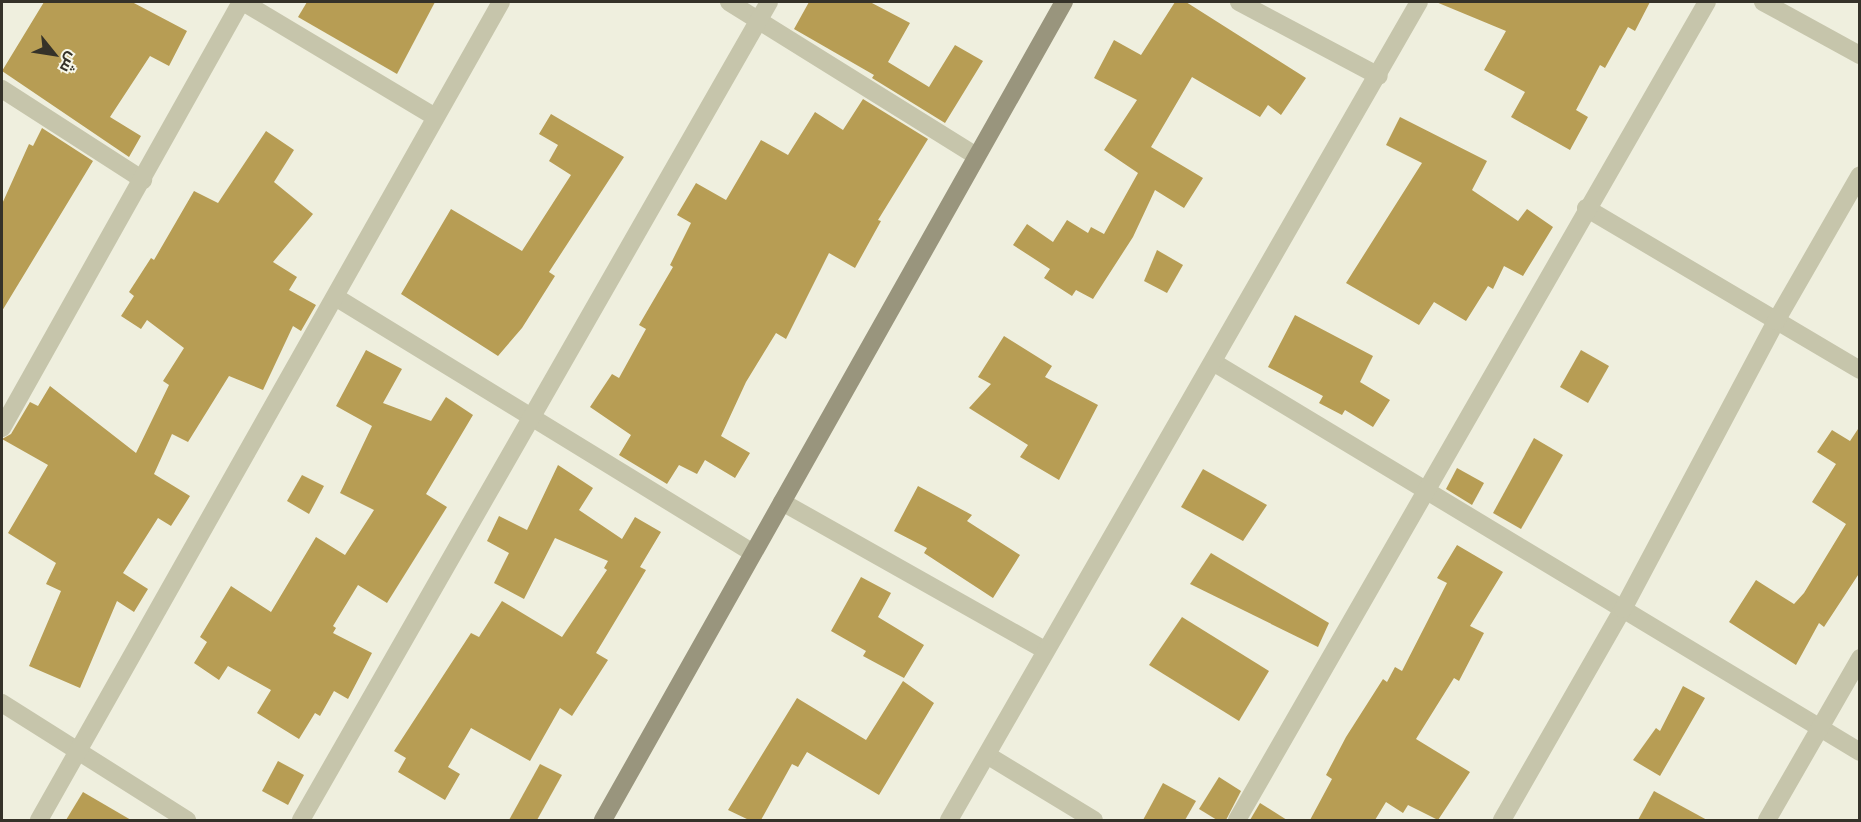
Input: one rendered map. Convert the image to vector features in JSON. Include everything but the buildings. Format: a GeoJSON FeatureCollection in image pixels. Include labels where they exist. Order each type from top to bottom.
{"type":"FeatureCollection","features":[{"type":"Feature","properties":{"kind":"street"},"geometry":{"type":"LineString","coordinates":[[2,428],[242,2],[435,117]]}},
{"type":"Feature","properties":{"kind":"street"},"geometry":{"type":"LineString","coordinates":[[39,820],[337,298],[435,117],[501,2]]}},
{"type":"Feature","properties":{"kind":"street"},"geometry":{"type":"LineString","coordinates":[[729,2],[976,156]]}},
{"type":"Feature","properties":{"kind":"street"},"geometry":{"type":"LineString","coordinates":[[302,820],[769,2]]}},
{"type":"Feature","properties":{"kind":"street"},"geometry":{"type":"LineString","coordinates":[[603,820],[1064,2]]}},
{"type":"Feature","properties":{"kind":"street"},"geometry":{"type":"LineString","coordinates":[[1239,2],[1379,76]]}},
{"type":"Feature","properties":{"kind":"street"},"geometry":{"type":"LineString","coordinates":[[949,820],[1379,76],[1419,2]]}},
{"type":"Feature","properties":{"kind":"street"},"geometry":{"type":"LineString","coordinates":[[1237,820],[1586,208],[1707,2]]}},
{"type":"Feature","properties":{"kind":"street"},"geometry":{"type":"LineString","coordinates":[[1763,2],[1860,55]]}},
{"type":"Feature","properties":{"kind":"street"},"geometry":{"type":"LineString","coordinates":[[2,89],[143,180]]}},
{"type":"Feature","properties":{"kind":"street"},"geometry":{"type":"LineString","coordinates":[[1502,820],[1623,609],[1776,321],[1860,175]]}},
{"type":"Feature","properties":{"kind":"street"},"geometry":{"type":"LineString","coordinates":[[1586,208],[1860,370]]}},
{"type":"Feature","properties":{"kind":"street"},"geometry":{"type":"LineString","coordinates":[[337,298],[533,415],[753,553]]}},
{"type":"Feature","properties":{"kind":"street"},"geometry":{"type":"LineString","coordinates":[[1213,362],[1860,752]]}},
{"type":"Feature","properties":{"kind":"street"},"geometry":{"type":"LineString","coordinates":[[782,502],[1045,651]]}},
{"type":"Feature","properties":{"kind":"street"},"geometry":{"type":"LineString","coordinates":[[1767,820],[1860,658]]}},
{"type":"Feature","properties":{"kind":"street"},"geometry":{"type":"LineString","coordinates":[[2,703],[187,820]]}},
{"type":"Feature","properties":{"kind":"street"},"geometry":{"type":"LineString","coordinates":[[987,755],[1094,820]]}}]}
